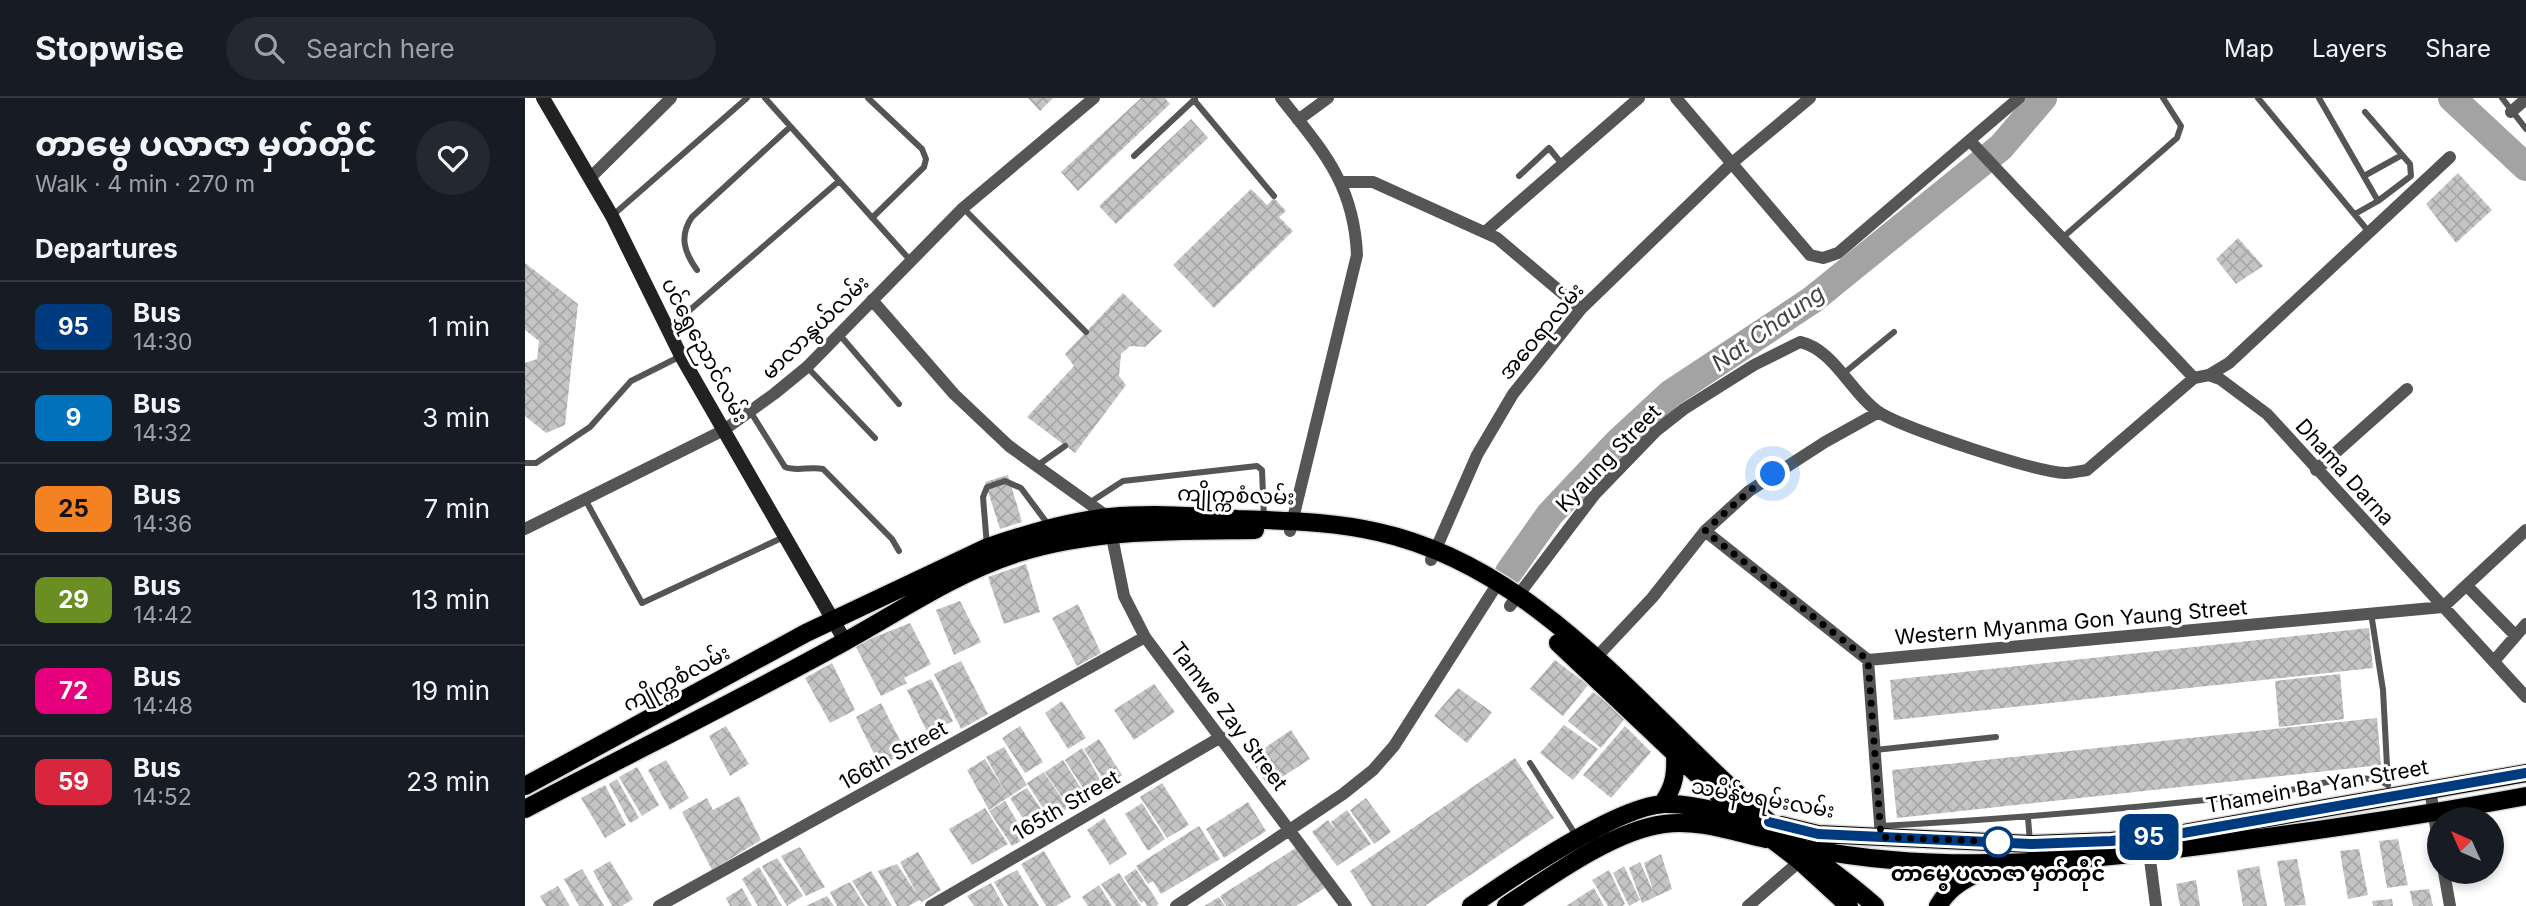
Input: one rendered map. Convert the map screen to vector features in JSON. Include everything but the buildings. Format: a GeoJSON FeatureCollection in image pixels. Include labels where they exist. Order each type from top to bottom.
{"type":"FeatureCollection","features":[{"type":"Feature","properties":{"kind":"main road","name":"ကျိုက္ကစံလမ်း"},"geometry":{"type":"LineString","coordinates":[[525,786],[835,620],[990,555],[1054,537],[1108,517],[1189,515],[1264,524],[1380,532],[1433,555],[1495,588],[1514,600],[1591,664],[1769,831],[1875,906]]}},
{"type":"Feature","properties":{"kind":"main road","name":"ကျိုက္ကစံလမ်း"},"geometry":{"type":"LineString","coordinates":[[1054,537],[1264,524]]}},
{"type":"Feature","properties":{"kind":"main road","name":"ကျိုက္ကစံလမ်း"},"geometry":{"type":"LineString","coordinates":[[525,809],[845,641],[990,555]]}},
{"type":"Feature","properties":{"kind":"main road","name":"ကျိုက္ကစံလမ်း"},"geometry":{"type":"LineString","coordinates":[[1591,664],[1742,817]]}},
{"type":"Feature","properties":{"kind":"main road"},"geometry":{"type":"LineString","coordinates":[[1662,804],[1672,789],[1676,773],[1675,752]]}},
{"type":"Feature","properties":{"kind":"main road","name":"Thamein Ba Yan Street"},"geometry":{"type":"LineString","coordinates":[[2031,844],[2149,845],[2390,791],[2430,789],[2526,773]]}},
{"type":"Feature","properties":{"kind":"main road","name":"သမိန်ဗရမ်းလမ်း"},"geometry":{"type":"LineString","coordinates":[[2466,807],[2526,796]]}},
{"type":"Feature","properties":{"kind":"main road","name":"သမိန်ဗရမ်းလမ်း"},"geometry":{"type":"LineString","coordinates":[[1471,906],[1520,872],[1578,839],[1627,815],[1662,804],[1742,817],[1769,831]]}},
{"type":"Feature","properties":{"kind":"main road","name":"သမိန်ဗရမ်းလမ်း"},"geometry":{"type":"LineString","coordinates":[[1803,855],[2000,863],[2427,814]]}},
{"type":"Feature","properties":{"kind":"main road","name":"သမိန်ဗရမ်းလမ်း"},"geometry":{"type":"LineString","coordinates":[[1506,906],[1554,873],[1629,835],[1652,827],[1685,823],[1818,834],[1881,832],[2031,844]]}},
{"type":"Feature","properties":{"kind":"main road","name":"ကျိုက္ကစံလမ်း"},"geometry":{"type":"LineString","coordinates":[[1803,855],[1849,906]]}},
{"type":"Feature","properties":{"kind":"main road"},"geometry":{"type":"LineString","coordinates":[[1938,906],[1947,892],[1965,878],[2000,863]]}},
{"type":"Feature","properties":{"kind":"street","name":"ပင်ရွှေညောင်လမ်း"},"geometry":{"type":"LineString","coordinates":[[543,98],[612,216],[681,356],[845,641]]}},
{"type":"Feature","properties":{"kind":"street"},"geometry":{"type":"LineString","coordinates":[[590,178],[659,104],[671,98]]}},
{"type":"Feature","properties":{"kind":"street","name":"မာလာနွယ်လမ်း"},"geometry":{"type":"LineString","coordinates":[[525,529],[586,501],[724,430],[750,411],[807,367],[963,208],[1094,98]]}},
{"type":"Feature","properties":{"kind":"street"},"geometry":{"type":"LineString","coordinates":[[1281,98],[1343,182],[1356,234],[1355,274],[1291,525]]}},
{"type":"Feature","properties":{"kind":"street"},"geometry":{"type":"LineString","coordinates":[[1299,120],[1328,98]]}},
{"type":"Feature","properties":{"kind":"street"},"geometry":{"type":"LineString","coordinates":[[1485,232],[1639,98]]}},
{"type":"Feature","properties":{"kind":"street"},"geometry":{"type":"LineString","coordinates":[[1676,98],[1810,255],[1823,258],[1838,253],[1974,147],[2019,98]]}},
{"type":"Feature","properties":{"kind":"street","name":"အဝေရာလမ်း"},"geometry":{"type":"LineString","coordinates":[[1433,555],[1477,455],[1513,394],[1581,309],[1732,163],[1810,98]]}},
{"type":"Feature","properties":{"kind":"street"},"geometry":{"type":"LineString","coordinates":[[2511,112],[2526,99]]}},
{"type":"Feature","properties":{"kind":"street"},"geometry":{"type":"LineString","coordinates":[[1974,147],[2194,378]]}},
{"type":"Feature","properties":{"kind":"street"},"geometry":{"type":"LineString","coordinates":[[1842,375],[1879,412],[1906,424],[2030,466],[2064,473],[2087,470],[2194,378],[2209,375],[2229,363],[2450,157]]}},
{"type":"Feature","properties":{"kind":"street"},"geometry":{"type":"LineString","coordinates":[[1343,182],[1373,182],[1497,237],[1581,309]]}},
{"type":"Feature","properties":{"kind":"street"},"geometry":{"type":"LineString","coordinates":[[872,300],[954,394],[1009,446],[1108,517]]}},
{"type":"Feature","properties":{"kind":"street","name":"Kyaung Street"},"geometry":{"type":"LineString","coordinates":[[1514,600],[1595,494],[1656,431],[1684,409],[1794,344],[1807,344],[1842,375]]}},
{"type":"Feature","properties":{"kind":"street","name":"Dhama Darna"},"geometry":{"type":"LineString","coordinates":[[2209,375],[2267,414],[2526,697]]}},
{"type":"Feature","properties":{"kind":"street"},"geometry":{"type":"LineString","coordinates":[[2316,470],[2407,388]]}},
{"type":"Feature","properties":{"kind":"street"},"geometry":{"type":"LineString","coordinates":[[1591,664],[1652,598],[1705,531],[1749,491],[1825,442],[1879,412]]}},
{"type":"Feature","properties":{"kind":"street","name":"Tamwe Zay Street"},"geometry":{"type":"LineString","coordinates":[[1108,517],[1123,596],[1145,637],[1346,906]]}},
{"type":"Feature","properties":{"kind":"street"},"geometry":{"type":"LineString","coordinates":[[2443,607],[2526,530]]}},
{"type":"Feature","properties":{"kind":"street","name":"Western Myanma Gon Yaung Street"},"geometry":{"type":"LineString","coordinates":[[1705,531],[1868,660],[2443,607]]}},
{"type":"Feature","properties":{"kind":"street"},"geometry":{"type":"LineString","coordinates":[[2467,586],[2515,635]]}},
{"type":"Feature","properties":{"kind":"street"},"geometry":{"type":"LineString","coordinates":[[1176,906],[1343,794],[1384,758],[1495,588]]}},
{"type":"Feature","properties":{"kind":"street"},"geometry":{"type":"LineString","coordinates":[[2494,661],[2526,624]]}},
{"type":"Feature","properties":{"kind":"street","name":"166th Street"},"geometry":{"type":"LineString","coordinates":[[659,906],[1145,637]]}},
{"type":"Feature","properties":{"kind":"street"},"geometry":{"type":"LineString","coordinates":[[1868,660],[1881,832]]}},
{"type":"Feature","properties":{"kind":"street","name":"165th Street"},"geometry":{"type":"LineString","coordinates":[[931,906],[1221,737]]}},
{"type":"Feature","properties":{"kind":"street"},"geometry":{"type":"LineString","coordinates":[[2430,789],[2433,807]]}},
{"type":"Feature","properties":{"kind":"street"},"geometry":{"type":"LineString","coordinates":[[2149,845],[2156,906]]}},
{"type":"Feature","properties":{"kind":"street"},"geometry":{"type":"LineString","coordinates":[[1748,906],[1803,855]]}},
{"type":"Feature","properties":{"kind":"street"},"geometry":{"type":"LineString","coordinates":[[2446,884],[2450,906]]}},
{"type":"Feature","properties":{"kind":"lane"},"geometry":{"type":"LineString","coordinates":[[612,216],[747,98]]}},
{"type":"Feature","properties":{"kind":"lane"},"geometry":{"type":"LineString","coordinates":[[765,98],[910,260]]}},
{"type":"Feature","properties":{"kind":"lane"},"geometry":{"type":"LineString","coordinates":[[868,98],[922,149],[926,159],[924,167],[872,218]]}},
{"type":"Feature","properties":{"kind":"lane"},"geometry":{"type":"LineString","coordinates":[[2061,239],[2177,138],[2181,126],[2163,98]]}},
{"type":"Feature","properties":{"kind":"lane"},"geometry":{"type":"LineString","coordinates":[[2257,98],[2369,232]]}},
{"type":"Feature","properties":{"kind":"lane"},"geometry":{"type":"LineString","coordinates":[[2319,98],[2378,201]]}},
{"type":"Feature","properties":{"kind":"lane"},"geometry":{"type":"LineString","coordinates":[[2502,98],[2526,129]]}},
{"type":"Feature","properties":{"kind":"lane"},"geometry":{"type":"LineString","coordinates":[[1133,156],[1195,99],[1274,196]]}},
{"type":"Feature","properties":{"kind":"lane"},"geometry":{"type":"LineString","coordinates":[[2355,214],[2378,201],[2411,176],[2410,164],[2365,112]]}},
{"type":"Feature","properties":{"kind":"lane"},"geometry":{"type":"LineString","coordinates":[[697,270],[684,247],[685,227],[692,217],[790,127]]}},
{"type":"Feature","properties":{"kind":"lane"},"geometry":{"type":"LineString","coordinates":[[1519,176],[1549,148],[1562,164]]}},
{"type":"Feature","properties":{"kind":"lane"},"geometry":{"type":"LineString","coordinates":[[2364,176],[2402,155]]}},
{"type":"Feature","properties":{"kind":"lane"},"geometry":{"type":"LineString","coordinates":[[667,330],[839,181]]}},
{"type":"Feature","properties":{"kind":"lane"},"geometry":{"type":"LineString","coordinates":[[963,208],[1086,332]]}},
{"type":"Feature","properties":{"kind":"lane"},"geometry":{"type":"LineString","coordinates":[[1842,375],[1894,332]]}},
{"type":"Feature","properties":{"kind":"lane"},"geometry":{"type":"LineString","coordinates":[[839,334],[899,404]]}},
{"type":"Feature","properties":{"kind":"lane"},"geometry":{"type":"LineString","coordinates":[[525,463],[536,463],[590,427],[631,381],[681,356]]}},
{"type":"Feature","properties":{"kind":"lane"},"geometry":{"type":"LineString","coordinates":[[807,367],[875,438]]}},
{"type":"Feature","properties":{"kind":"lane"},"geometry":{"type":"LineString","coordinates":[[750,411],[785,467],[792,470],[811,466],[823,469],[892,539],[899,551]]}},
{"type":"Feature","properties":{"kind":"lane"},"geometry":{"type":"LineString","coordinates":[[1038,465],[1065,446]]}},
{"type":"Feature","properties":{"kind":"lane"},"geometry":{"type":"LineString","coordinates":[[1089,503],[1123,481],[1257,466],[1262,470],[1264,524]]}},
{"type":"Feature","properties":{"kind":"lane"},"geometry":{"type":"LineString","coordinates":[[990,555],[983,497],[987,487],[1005,481],[1021,488],[1054,537]]}},
{"type":"Feature","properties":{"kind":"lane"},"geometry":{"type":"LineString","coordinates":[[586,501],[642,603],[786,536]]}},
{"type":"Feature","properties":{"kind":"lane"},"geometry":{"type":"LineString","coordinates":[[2371,613],[2383,690],[2390,791]]}},
{"type":"Feature","properties":{"kind":"lane"},"geometry":{"type":"LineString","coordinates":[[1875,750],[1996,737]]}},
{"type":"Feature","properties":{"kind":"lane"},"geometry":{"type":"LineString","coordinates":[[1530,763],[1578,839]]}},
{"type":"Feature","properties":{"kind":"lane"},"geometry":{"type":"LineString","coordinates":[[1881,832],[2301,789],[2368,776],[2390,791]]}},
{"type":"Feature","properties":{"kind":"lane"},"geometry":{"type":"LineString","coordinates":[[2028,818],[2031,844]]}},
{"type":"Feature","properties":{"kind":"waterway","name":"Nat Chaung"},"geometry":{"type":"LineString","coordinates":[[1509,572],[1550,514],[1617,443],[1670,394],[1812,300],[2001,147],[2043,98]]}},
{"type":"Feature","properties":{"kind":"waterway","name":"Nat Chaung"},"geometry":{"type":"LineString","coordinates":[[2452,98],[2526,167]]}},
{"type":"Feature","properties":{"kind":"bus line","name":"95"},"geometry":{"type":"LineString","coordinates":[[1769,822],[1818,834],[2031,844],[2111,841],[2183,833],[2526,773]]}},
{"type":"Feature","properties":{"kind":"place","name":"တာမွေ ပလာဇာ မှတ်တိုင်"},"geometry":{"type":"Point","coordinates":[1998,842]}},
{"type":"Feature","properties":{"kind":"route"},"geometry":{"type":"LineString","coordinates":[[1773,474],[1749,491],[1705,531],[1868,660],[1881,837],[2006,842],[1998,842]]}}]}
